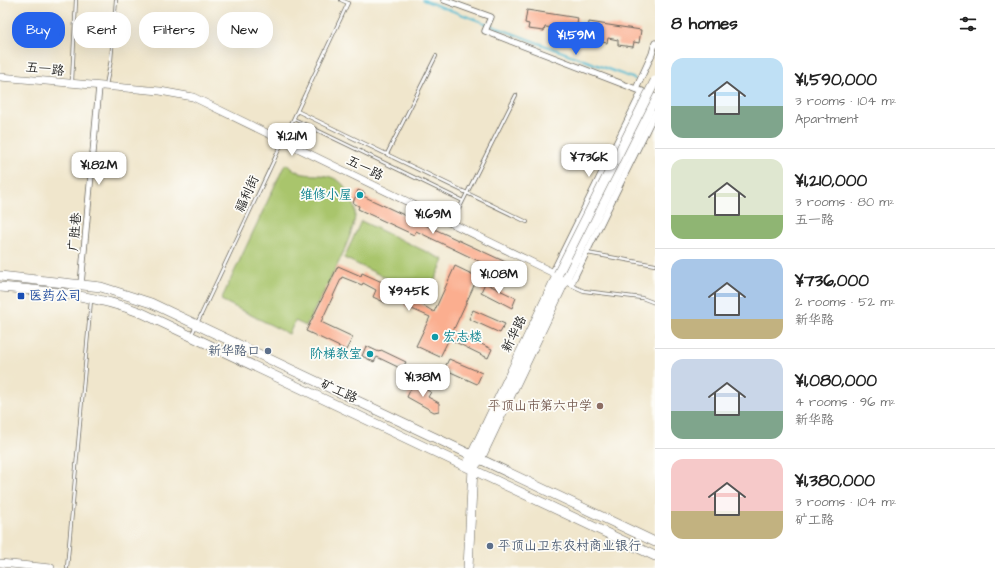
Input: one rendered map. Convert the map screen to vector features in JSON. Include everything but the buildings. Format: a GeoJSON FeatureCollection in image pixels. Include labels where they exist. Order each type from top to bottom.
{"type":"FeatureCollection","features":[{"type":"Feature","properties":{"kind":"main road","name":"新华路"},"geometry":{"type":"LineString","coordinates":[[463,568],[470,467],[562,278],[655,81]]}},
{"type":"Feature","properties":{"kind":"main road","name":"新华路"},"geometry":{"type":"LineString","coordinates":[[562,278],[655,97]]}},
{"type":"Feature","properties":{"kind":"main road","name":"矿工路"},"geometry":{"type":"LineString","coordinates":[[0,276],[101,287],[135,297],[197,324],[655,542]]}},
{"type":"Feature","properties":{"kind":"main road","name":"矿工路"},"geometry":{"type":"LineString","coordinates":[[0,287],[91,297],[127,307],[192,335],[655,556]]}},
{"type":"Feature","properties":{"kind":"main road","name":"新华路"},"geometry":{"type":"LineString","coordinates":[[468,568],[470,467]]}},
{"type":"Feature","properties":{"kind":"street"},"geometry":{"type":"LineString","coordinates":[[444,0],[491,17],[485,30],[655,97]]}},
{"type":"Feature","properties":{"kind":"street"},"geometry":{"type":"LineString","coordinates":[[562,278],[639,90],[655,43]]}},
{"type":"Feature","properties":{"kind":"street","name":"五一路"},"geometry":{"type":"LineString","coordinates":[[0,77],[171,92],[192,97],[562,278]]}},
{"type":"Feature","properties":{"kind":"street","name":"广胜巷"},"geometry":{"type":"LineString","coordinates":[[81,284],[102,87]]}},
{"type":"Feature","properties":{"kind":"street"},"geometry":{"type":"LineString","coordinates":[[562,278],[586,253],[655,113]]}},
{"type":"Feature","properties":{"kind":"street"},"geometry":{"type":"LineString","coordinates":[[2,565],[51,568]]}},
{"type":"Feature","properties":{"kind":"lane"},"geometry":{"type":"LineString","coordinates":[[72,84],[76,0]]}},
{"type":"Feature","properties":{"kind":"lane"},"geometry":{"type":"LineString","coordinates":[[102,87],[111,60],[116,0]]}},
{"type":"Feature","properties":{"kind":"lane","name":"福利街"},"geometry":{"type":"LineString","coordinates":[[192,335],[348,3],[341,0]]}},
{"type":"Feature","properties":{"kind":"lane"},"geometry":{"type":"LineString","coordinates":[[387,154],[436,56]]}},
{"type":"Feature","properties":{"kind":"lane"},"geometry":{"type":"LineString","coordinates":[[452,223],[516,95]]}},
{"type":"Feature","properties":{"kind":"lane"},"geometry":{"type":"LineString","coordinates":[[297,111],[527,222]]}},
{"type":"Feature","properties":{"kind":"lane"},"geometry":{"type":"LineString","coordinates":[[294,119],[463,201]]}},
{"type":"Feature","properties":{"kind":"lane"},"geometry":{"type":"LineString","coordinates":[[586,253],[655,265]]}},
{"type":"Feature","properties":{"kind":"lane"},"geometry":{"type":"LineString","coordinates":[[562,278],[584,291],[642,298],[655,303]]}},
{"type":"Feature","properties":{"kind":"lane"},"geometry":{"type":"LineString","coordinates":[[67,568],[91,297]]}},
{"type":"Feature","properties":{"kind":"green space"},"geometry":{"type":"Polygon","coordinates":[[[285,164],[297,171],[309,175],[335,178],[345,186],[353,201],[355,209],[351,234],[336,268],[306,326],[295,321],[289,334],[221,300],[285,164]]]}},
{"type":"Feature","properties":{"kind":"green space"},"geometry":{"type":"Polygon","coordinates":[[[361,221],[444,260],[427,297],[344,258],[361,221]]]}},
{"type":"Feature","properties":{"kind":"waterway"},"geometry":{"type":"LineString","coordinates":[[423,0],[635,79]]}},
{"type":"Feature","properties":{"kind":"place","name":"维修小屋"},"geometry":{"type":"Point","coordinates":[360,195]}},
{"type":"Feature","properties":{"kind":"place","name":"医药公司"},"geometry":{"type":"Point","coordinates":[21,296]}},
{"type":"Feature","properties":{"kind":"place","name":"宏志楼"},"geometry":{"type":"Point","coordinates":[435,337]}},
{"type":"Feature","properties":{"kind":"place","name":"新华路口"},"geometry":{"type":"Point","coordinates":[268,351]}},
{"type":"Feature","properties":{"kind":"place","name":"阶梯教室"},"geometry":{"type":"Point","coordinates":[370,354]}},
{"type":"Feature","properties":{"kind":"place","name":"平顶山市第六中学"},"geometry":{"type":"Point","coordinates":[600,406]}},
{"type":"Feature","properties":{"kind":"place","name":"平顶山卫东农村商业银行"},"geometry":{"type":"Point","coordinates":[490,546]}}]}
